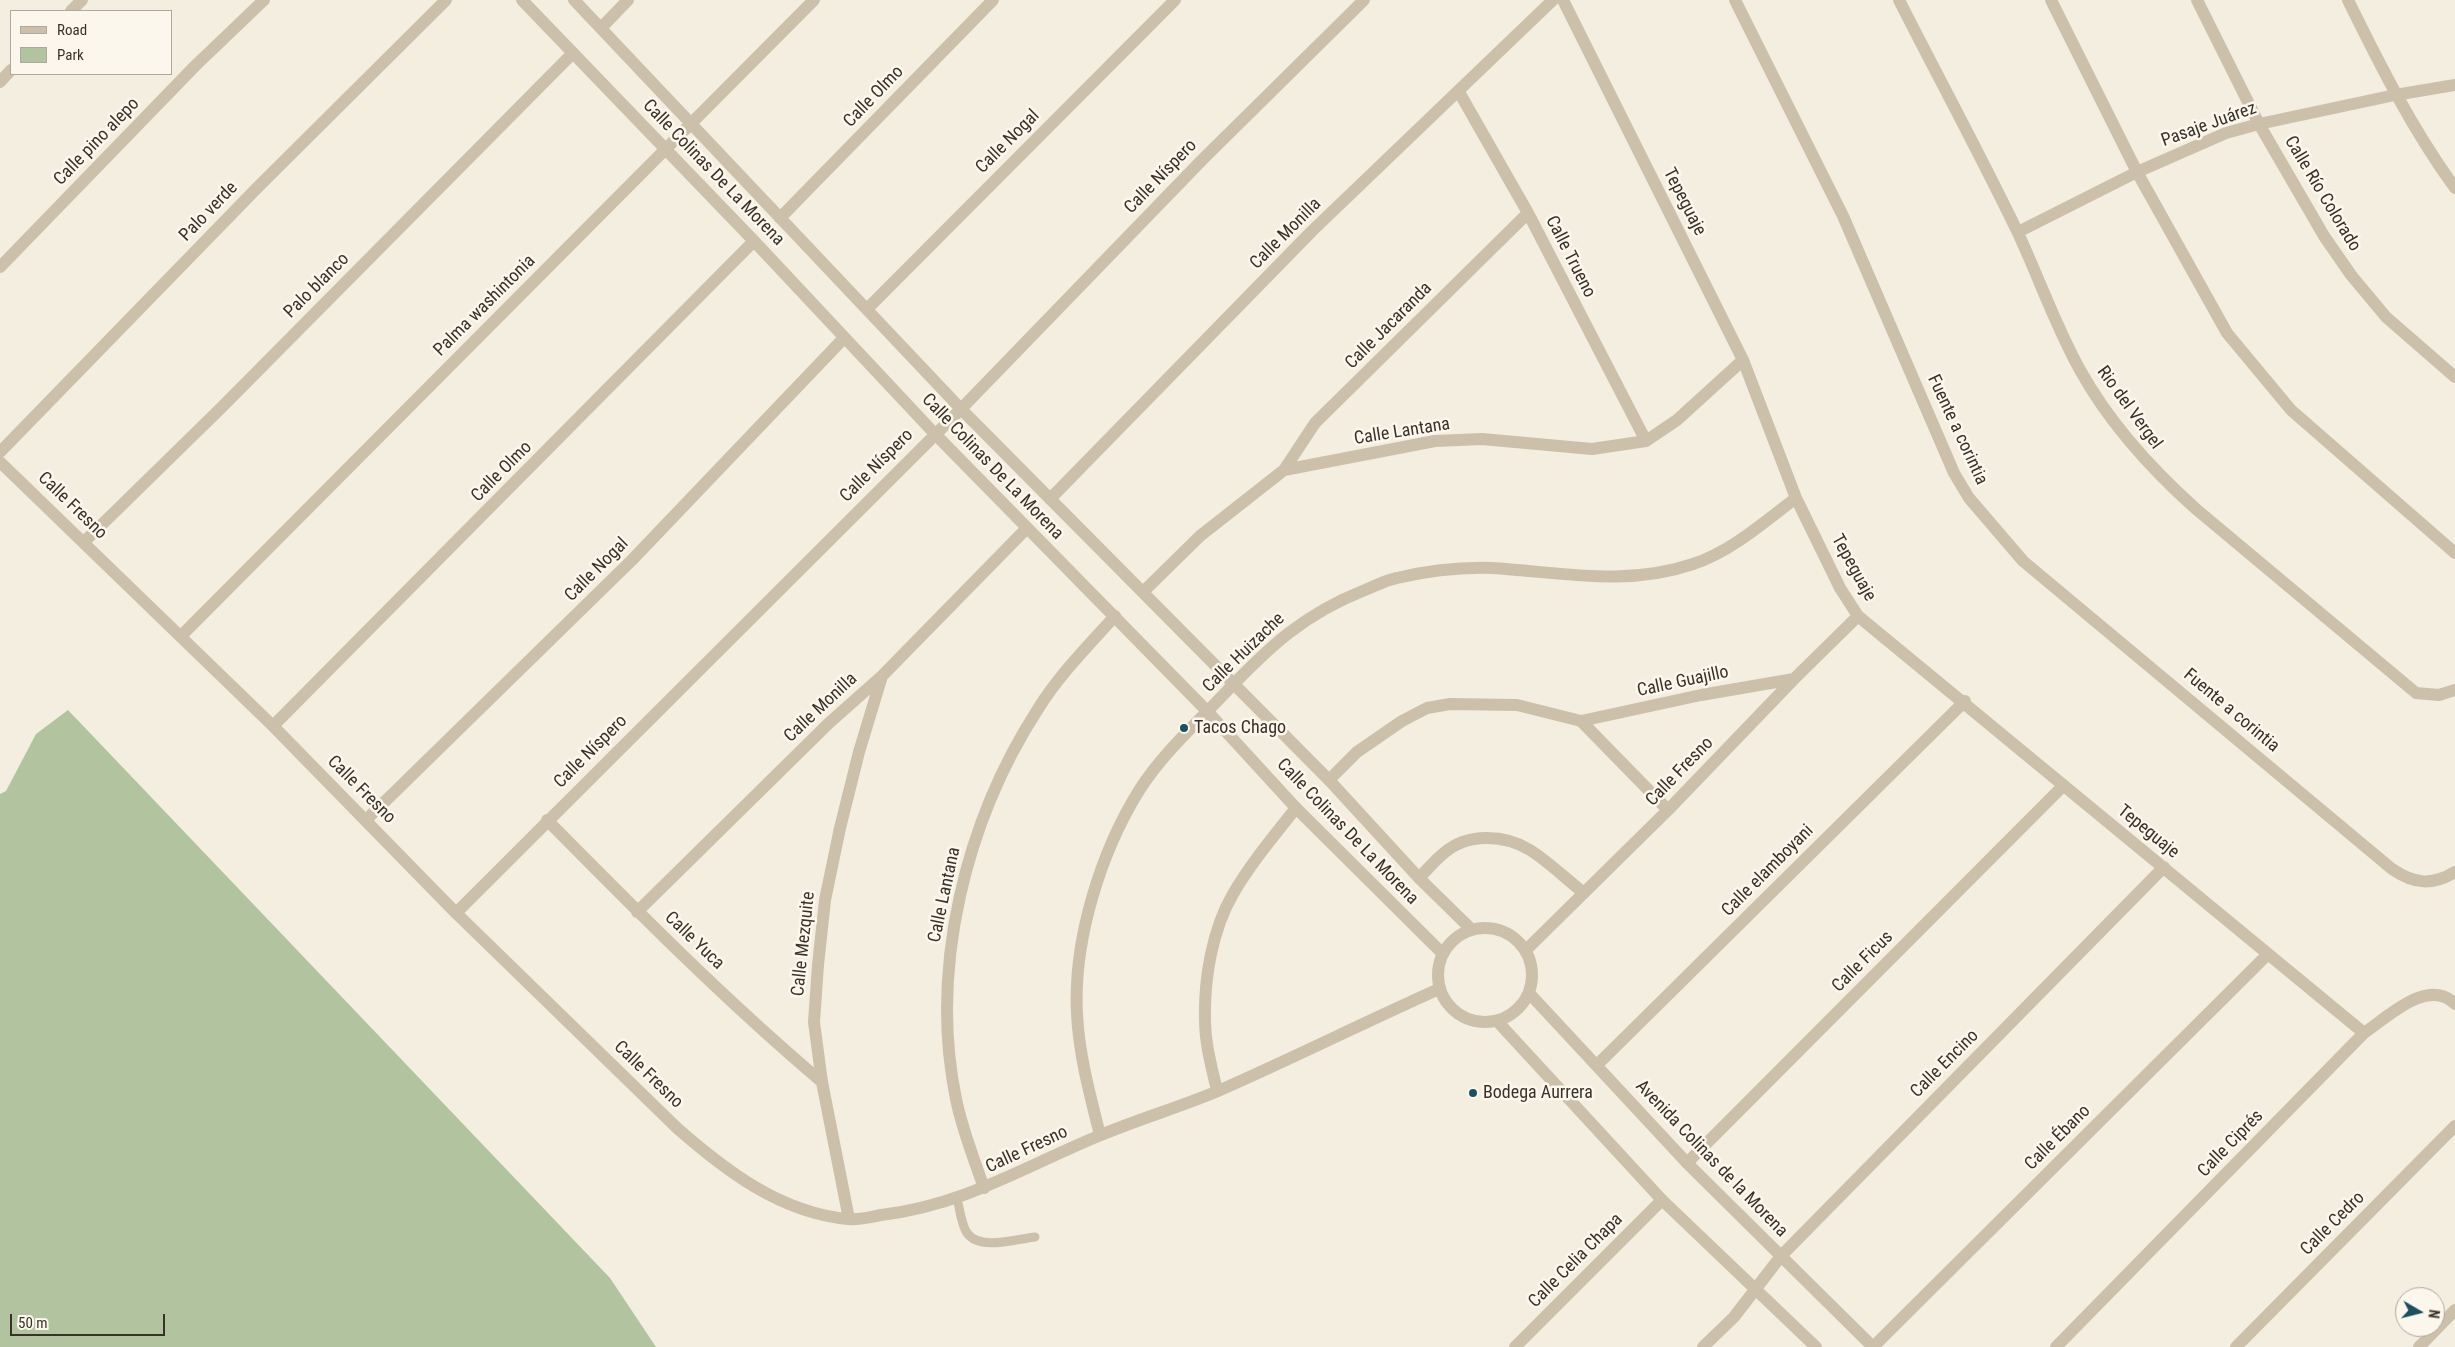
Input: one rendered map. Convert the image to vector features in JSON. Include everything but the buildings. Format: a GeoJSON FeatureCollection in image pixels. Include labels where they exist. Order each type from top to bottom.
{"type":"FeatureCollection","features":[{"type":"Feature","properties":{"kind":"street"},"geometry":{"type":"LineString","coordinates":[[72,10],[82,0]]}},
{"type":"Feature","properties":{"kind":"street","name":"Calle pino alepo"},"geometry":{"type":"LineString","coordinates":[[0,267],[196,66],[264,0]]}},
{"type":"Feature","properties":{"kind":"street","name":"Palo verde"},"geometry":{"type":"LineString","coordinates":[[0,452],[256,189],[446,0]]}},
{"type":"Feature","properties":{"kind":"street","name":"Calle Colinas De La Morena"},"geometry":{"type":"LineString","coordinates":[[522,0],[754,241],[935,434],[1208,712],[1296,808],[1442,953]]}},
{"type":"Feature","properties":{"kind":"street","name":"Calle Colinas De La Morena"},"geometry":{"type":"LineString","coordinates":[[574,0],[960,409],[1143,592],[1233,686],[1329,780],[1419,878],[1471,929]]}},
{"type":"Feature","properties":{"kind":"street"},"geometry":{"type":"LineString","coordinates":[[601,28],[628,0]]}},
{"type":"Feature","properties":{"kind":"street","name":"Palma washintonia"},"geometry":{"type":"LineString","coordinates":[[181,636],[814,0]]}},
{"type":"Feature","properties":{"kind":"street","name":"Calle Olmo"},"geometry":{"type":"LineString","coordinates":[[780,218],[993,0]]}},
{"type":"Feature","properties":{"kind":"street","name":"Calle Nogal"},"geometry":{"type":"LineString","coordinates":[[866,309],[1175,0]]}},
{"type":"Feature","properties":{"kind":"street","name":"Calle Níspero"},"geometry":{"type":"LineString","coordinates":[[456,913],[960,409],[1202,160],[1364,0]]}},
{"type":"Feature","properties":{"kind":"street","name":"Calle Monilla"},"geometry":{"type":"LineString","coordinates":[[1050,499],[1312,232],[1553,0]]}},
{"type":"Feature","properties":{"kind":"street","name":"Tepeguaje"},"geometry":{"type":"LineString","coordinates":[[1563,0],[1744,360],[1796,498],[1840,588],[1858,616],[1964,701],[2063,786],[2164,866],[2364,1033]]}},
{"type":"Feature","properties":{"kind":"street","name":"Fuente a corintia"},"geometry":{"type":"LineString","coordinates":[[1735,0],[1843,216],[1954,473],[1969,498],[2023,561],[2392,869],[2406,878],[2423,882],[2436,881],[2455,872]]}},
{"type":"Feature","properties":{"kind":"street","name":"Rio del Vergel"},"geometry":{"type":"LineString","coordinates":[[1899,0],[2018,232],[2079,369],[2105,411],[2131,446],[2196,509],[2416,693],[2430,696],[2452,691]]}},
{"type":"Feature","properties":{"kind":"street"},"geometry":{"type":"LineString","coordinates":[[2051,0],[2137,172],[2227,333],[2291,410],[2455,553]]}},
{"type":"Feature","properties":{"kind":"street","name":"Calle Río Colorado"},"geometry":{"type":"LineString","coordinates":[[2197,0],[2259,124],[2324,236],[2351,275],[2386,317],[2455,377]]}},
{"type":"Feature","properties":{"kind":"street"},"geometry":{"type":"LineString","coordinates":[[2348,0],[2395,95],[2429,153],[2455,188]]}},
{"type":"Feature","properties":{"kind":"street","name":"Palo blanco"},"geometry":{"type":"LineString","coordinates":[[84,542],[221,408],[573,53]]}},
{"type":"Feature","properties":{"kind":"street"},"geometry":{"type":"LineString","coordinates":[[0,82],[10,71]]}},
{"type":"Feature","properties":{"kind":"street","name":"Pasaje Juárez"},"geometry":{"type":"LineString","coordinates":[[2018,232],[2137,172],[2226,133],[2259,124],[2395,95],[2455,85]]}},
{"type":"Feature","properties":{"kind":"street","name":"Calle Trueno"},"geometry":{"type":"LineString","coordinates":[[1459,92],[1528,214],[1646,441]]}},
{"type":"Feature","properties":{"kind":"street","name":"Calle Jacaranda"},"geometry":{"type":"LineString","coordinates":[[1284,470],[1316,423],[1528,214]]}},
{"type":"Feature","properties":{"kind":"street","name":"Calle Olmo"},"geometry":{"type":"LineString","coordinates":[[273,726],[754,241]]}},
{"type":"Feature","properties":{"kind":"street","name":"Calle Nogal"},"geometry":{"type":"LineString","coordinates":[[367,820],[632,560],[844,338]]}},
{"type":"Feature","properties":{"kind":"street","name":"Calle Lantana"},"geometry":{"type":"LineString","coordinates":[[1143,592],[1200,536],[1284,470],[1436,441],[1482,439],[1592,449],[1646,441],[1677,420],[1744,360]]}},
{"type":"Feature","properties":{"kind":"street","name":"Calle Fresno"},"geometry":{"type":"LineString","coordinates":[[0,462],[273,726],[456,913],[710,1157],[741,1180],[779,1199],[815,1212],[849,1219],[905,1212],[957,1199],[1100,1135],[1217,1092],[1439,989]]}},
{"type":"Feature","properties":{"kind":"street","name":"Calle Huizache"},"geometry":{"type":"LineString","coordinates":[[1100,1135],[1082,1061],[1076,1012],[1080,966],[1088,913],[1102,866],[1119,827],[1141,788],[1167,755],[1268,649],[1298,624],[1337,601],[1394,578],[1440,570],[1489,568],[1604,578],[1648,576],[1694,564],[1734,545],[1796,498]]}},
{"type":"Feature","properties":{"kind":"street","name":"Calle Monilla"},"geometry":{"type":"LineString","coordinates":[[638,912],[829,722],[882,676],[1027,528]]}},
{"type":"Feature","properties":{"kind":"street","name":"Calle Lantana"},"geometry":{"type":"LineString","coordinates":[[984,1188],[956,1099],[950,1056],[948,997],[952,938],[964,873],[983,815],[1008,759],[1038,708],[1078,657],[1114,616]]}},
{"type":"Feature","properties":{"kind":"street","name":"Calle Fresno"},"geometry":{"type":"LineString","coordinates":[[1526,950],[1668,810],[1794,679],[1858,616]]}},
{"type":"Feature","properties":{"kind":"street","name":"Calle Mezquite"},"geometry":{"type":"LineString","coordinates":[[849,1219],[822,1082],[814,1022],[825,900],[840,828],[859,752],[882,676]]}},
{"type":"Feature","properties":{"kind":"street","name":"Calle Guajillo"},"geometry":{"type":"LineString","coordinates":[[1329,780],[1357,752],[1402,720],[1427,708],[1450,704],[1517,705],[1581,721],[1700,695],[1794,679]]}},
{"type":"Feature","properties":{"kind":"street","name":"Calle elamboyani"},"geometry":{"type":"LineString","coordinates":[[1597,1064],[1964,701]]}},
{"type":"Feature","properties":{"kind":"street"},"geometry":{"type":"LineString","coordinates":[[1581,721],[1668,810]]}},
{"type":"Feature","properties":{"kind":"street","name":"Calle Ficus"},"geometry":{"type":"LineString","coordinates":[[1687,1163],[2063,786]]}},
{"type":"Feature","properties":{"kind":"street"},"geometry":{"type":"LineString","coordinates":[[1217,1092],[1205,1020],[1207,983],[1216,934],[1232,896],[1253,862],[1296,808]]}},
{"type":"Feature","properties":{"kind":"street","name":"Calle Yuca"},"geometry":{"type":"LineString","coordinates":[[547,820],[638,912],[765,1034],[822,1082]]}},
{"type":"Feature","properties":{"kind":"street"},"geometry":{"type":"LineString","coordinates":[[1419,878],[1444,852],[1474,838],[1487,838],[1510,842],[1529,850],[1584,893]]}},
{"type":"Feature","properties":{"kind":"street","name":"Calle Encino"},"geometry":{"type":"LineString","coordinates":[[1703,1347],[1734,1317],[1781,1256],[2164,866]]}},
{"type":"Feature","properties":{"kind":"street"},"geometry":{"type":"LineString","coordinates":[[1496,928],[1508,933],[1526,950],[1531,964],[1532,978],[1529,992],[1521,1005],[1510,1015],[1497,1021],[1482,1022],[1468,1020],[1456,1013],[1446,1002],[1439,989],[1437,978],[1442,953],[1459,934],[1471,929],[1496,928]]}},
{"type":"Feature","properties":{"kind":"street","name":"Calle Ébano"},"geometry":{"type":"LineString","coordinates":[[1873,1347],[2268,954]]}},
{"type":"Feature","properties":{"kind":"street","name":"Avenida Colinas de la Morena"},"geometry":{"type":"LineString","coordinates":[[1529,992],[1687,1163],[1873,1347]]}},
{"type":"Feature","properties":{"kind":"street","name":"Calle Ciprés"},"geometry":{"type":"LineString","coordinates":[[2056,1347],[2364,1033],[2420,997],[2429,994],[2452,1000]]}},
{"type":"Feature","properties":{"kind":"street"},"geometry":{"type":"LineString","coordinates":[[1497,1021],[1662,1200],[1816,1347]]}},
{"type":"Feature","properties":{"kind":"street","name":"Calle Cedro"},"geometry":{"type":"LineString","coordinates":[[2236,1347],[2455,1126]]}},
{"type":"Feature","properties":{"kind":"street","name":"Calle Celia Chapa"},"geometry":{"type":"LineString","coordinates":[[1515,1347],[1662,1200]]}},
{"type":"Feature","properties":{"kind":"street"},"geometry":{"type":"LineString","coordinates":[[2419,1347],[2455,1310]]}},
{"type":"Feature","properties":{"kind":"lane"},"geometry":{"type":"LineString","coordinates":[[957,1199],[966,1231],[972,1238],[978,1241],[997,1242],[1035,1237]]}},
{"type":"Feature","properties":{"kind":"green space"},"geometry":{"type":"Polygon","coordinates":[[[68,710],[610,1278],[656,1347],[0,1347],[0,794],[6,791],[36,734],[68,710]]]}},
{"type":"Feature","properties":{"kind":"place","name":"Tacos Chago"},"geometry":{"type":"Point","coordinates":[1184,728]}},
{"type":"Feature","properties":{"kind":"place","name":"Bodega Aurrera"},"geometry":{"type":"Point","coordinates":[1473,1093]}}]}
